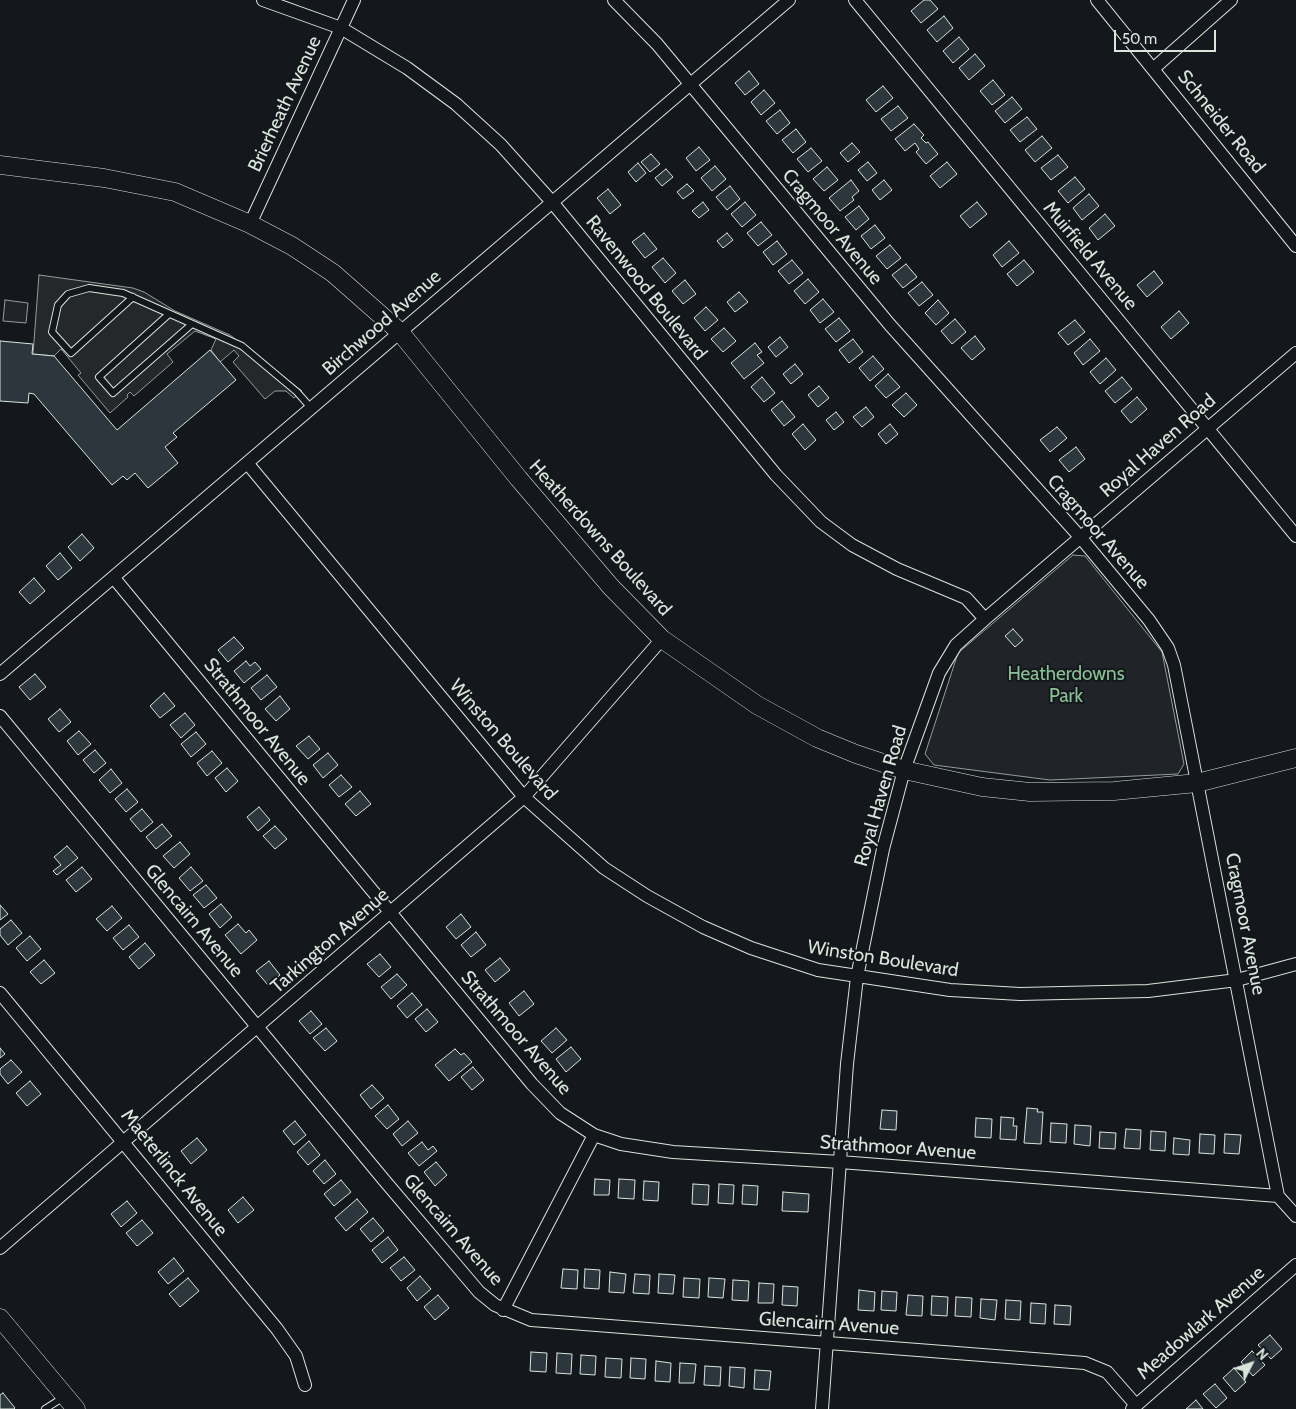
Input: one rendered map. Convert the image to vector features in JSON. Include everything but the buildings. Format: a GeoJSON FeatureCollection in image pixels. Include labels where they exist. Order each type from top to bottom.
{"type":"FeatureCollection","features":[{"type":"Feature","properties":{"kind":"street","name":"Ravenwood Boulevard"},"geometry":{"type":"LineString","coordinates":[[263,0],[341,28],[407,68],[456,104],[501,145],[552,202],[776,475],[821,522],[852,545],[897,570],[966,598],[985,618]]}},
{"type":"Feature","properties":{"kind":"street","name":"Brierheath Avenue"},"geometry":{"type":"LineString","coordinates":[[250,224],[354,0]]}},
{"type":"Feature","properties":{"kind":"street","name":"Cragmoor Avenue"},"geometry":{"type":"LineString","coordinates":[[614,0],[657,44],[890,325],[1081,538],[1148,620],[1168,648],[1174,665],[1278,1196]]}},
{"type":"Feature","properties":{"kind":"street","name":"Birchwood Avenue"},"geometry":{"type":"LineString","coordinates":[[0,674],[789,0]]}},
{"type":"Feature","properties":{"kind":"street","name":"Muirfield Avenue"},"geometry":{"type":"LineString","coordinates":[[855,0],[1296,536]]}},
{"type":"Feature","properties":{"kind":"street","name":"Schneider Road"},"geometry":{"type":"LineString","coordinates":[[1097,0],[1296,246]]}},
{"type":"Feature","properties":{"kind":"street"},"geometry":{"type":"LineString","coordinates":[[1153,69],[1231,0]]}},
{"type":"Feature","properties":{"kind":"street","name":"Heatherdowns Boulevard"},"geometry":{"type":"LineString","coordinates":[[0,165],[104,178],[175,192],[250,224],[292,246],[332,273],[400,332],[519,479],[599,573],[662,639],[713,677],[818,738],[856,754],[904,770],[982,787],[1030,792],[1114,791],[1197,783],[1296,758]]}},
{"type":"Feature","properties":{"kind":"street","name":"Royal Haven Road"},"geometry":{"type":"LineString","coordinates":[[822,1409],[847,1064],[857,977],[883,849],[904,770],[939,673],[956,645],[985,618],[1296,353]]}},
{"type":"Feature","properties":{"kind":"street","name":"Winston Boulevard"},"geometry":{"type":"LineString","coordinates":[[248,464],[524,797],[604,868],[647,896],[703,927],[784,960],[818,970],[950,990],[1020,994],[1148,991],[1237,980],[1296,964]]}},
{"type":"Feature","properties":{"kind":"street","name":"Strathmoor Avenue"},"geometry":{"type":"LineString","coordinates":[[114,578],[532,1084],[560,1113],[594,1135],[621,1144],[673,1152],[840,1162],[1278,1196]]}},
{"type":"Feature","properties":{"kind":"street","name":"Tarkington Avenue"},"geometry":{"type":"LineString","coordinates":[[0,1248],[524,797],[662,639]]}},
{"type":"Feature","properties":{"kind":"street","name":"Glencairn Avenue"},"geometry":{"type":"LineString","coordinates":[[0,716],[473,1285],[486,1299],[503,1310],[531,1320],[1085,1363],[1107,1372],[1134,1407]]}},
{"type":"Feature","properties":{"kind":"street","name":"Maeterlinck Avenue"},"geometry":{"type":"LineString","coordinates":[[0,993],[124,1141],[288,1344],[296,1356],[305,1385]]}},
{"type":"Feature","properties":{"kind":"street"},"geometry":{"type":"LineString","coordinates":[[503,1310],[594,1135]]}},
{"type":"Feature","properties":{"kind":"street"},"geometry":{"type":"LineString","coordinates":[[1278,1196],[1296,1216]]}},
{"type":"Feature","properties":{"kind":"street","name":"Meadowlark Avenue"},"geometry":{"type":"LineString","coordinates":[[1134,1407],[1296,1265]]}},
{"type":"Feature","properties":{"kind":"street"},"geometry":{"type":"LineString","coordinates":[[0,1318],[70,1403]]}},
{"type":"Feature","properties":{"kind":"lane"},"geometry":{"type":"LineString","coordinates":[[133,297],[71,354],[52,332],[58,305],[68,294],[89,288],[123,292],[242,346],[297,392],[312,409]]}},
{"type":"Feature","properties":{"kind":"lane"},"geometry":{"type":"LineString","coordinates":[[169,314],[99,376],[113,393],[192,324]]}},
{"type":"Feature","properties":{"kind":"lane"},"geometry":{"type":"LineString","coordinates":[[45,1409],[70,1403]]}},
{"type":"Feature","properties":{"kind":"green space"},"geometry":{"type":"Polygon","coordinates":[[[5,300],[28,303],[26,323],[3,321],[5,300]]]}},
{"type":"Feature","properties":{"kind":"green space","name":"Heatherdowns Park"},"geometry":{"type":"Polygon","coordinates":[[[1073,555],[1085,556],[1162,652],[1184,764],[1178,774],[1050,780],[934,765],[925,754],[958,653],[1073,555]]]}},
{"type":"Feature","properties":{"kind":"shaded area"},"geometry":{"type":"Polygon","coordinates":[[[39,275],[133,288],[144,292],[175,311],[230,335],[302,391],[294,398],[286,391],[275,391],[265,399],[233,362],[239,356],[234,350],[220,362],[211,350],[216,339],[195,331],[167,354],[173,362],[134,396],[130,392],[127,395],[128,397],[110,413],[78,375],[81,373],[61,349],[54,356],[33,354],[39,275]]]}}]}
